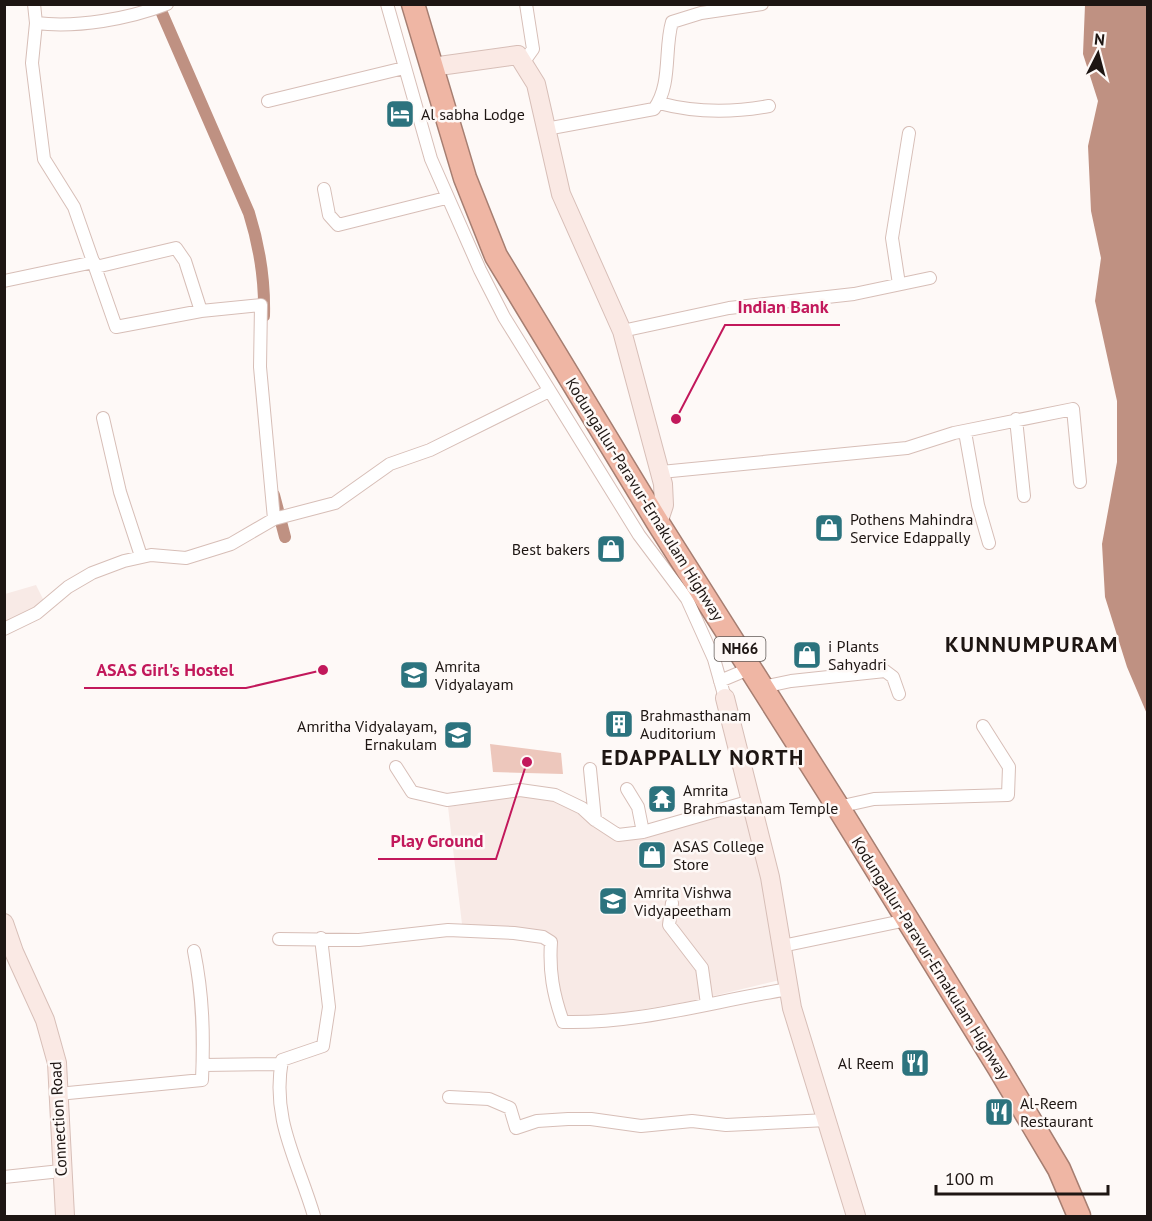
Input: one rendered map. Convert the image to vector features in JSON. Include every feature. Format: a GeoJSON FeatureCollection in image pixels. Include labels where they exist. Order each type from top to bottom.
{"type":"FeatureCollection","features":[{"type":"Feature","properties":{"kind":"highway","name":"Kodungallur-Paravur-Ernakulam Highway"},"geometry":{"type":"LineString","coordinates":[[413,4],[465,178],[496,256],[658,523],[695,595],[752,668],[1059,1169],[1079,1216]]}},
{"type":"Feature","properties":{"kind":"street"},"geometry":{"type":"LineString","coordinates":[[34,4],[36,23],[32,63],[44,159],[74,207],[117,327],[201,310],[261,305],[260,367],[279,518]]}},
{"type":"Feature","properties":{"kind":"street"},"geometry":{"type":"LineString","coordinates":[[387,4],[431,159],[446,198],[504,316],[639,535],[695,595],[770,877],[789,989],[856,1216]]}},
{"type":"Feature","properties":{"kind":"street"},"geometry":{"type":"LineString","coordinates":[[523,63],[533,49],[526,4]]}},
{"type":"Feature","properties":{"kind":"street"},"geometry":{"type":"LineString","coordinates":[[546,129],[645,113],[654,109],[659,103],[672,22],[701,13],[762,4]]}},
{"type":"Feature","properties":{"kind":"street"},"geometry":{"type":"LineString","coordinates":[[36,23],[50,25],[107,19],[163,6]]}},
{"type":"Feature","properties":{"kind":"street"},"geometry":{"type":"LineString","coordinates":[[432,68],[518,55],[536,84],[561,194],[622,331],[661,472],[664,505],[658,523]]}},
{"type":"Feature","properties":{"kind":"street"},"geometry":{"type":"LineString","coordinates":[[268,101],[404,68]]}},
{"type":"Feature","properties":{"kind":"street"},"geometry":{"type":"LineString","coordinates":[[659,103],[682,108],[724,111],[740,111],[769,105]]}},
{"type":"Feature","properties":{"kind":"street"},"geometry":{"type":"LineString","coordinates":[[899,284],[892,238],[909,133]]}},
{"type":"Feature","properties":{"kind":"street"},"geometry":{"type":"LineString","coordinates":[[324,189],[331,219],[338,225],[446,198]]}},
{"type":"Feature","properties":{"kind":"street"},"geometry":{"type":"LineString","coordinates":[[4,281],[176,248],[185,261],[201,310]]}},
{"type":"Feature","properties":{"kind":"street"},"geometry":{"type":"LineString","coordinates":[[622,331],[729,308],[854,294],[930,278]]}},
{"type":"Feature","properties":{"kind":"street"},"geometry":{"type":"LineString","coordinates":[[4,629],[37,613],[68,587],[93,573],[141,556],[186,558],[231,544],[279,518],[335,503],[390,464],[430,450],[549,391]]}},
{"type":"Feature","properties":{"kind":"street"},"geometry":{"type":"LineString","coordinates":[[661,472],[907,448],[1016,419],[1073,409],[1080,482]]}},
{"type":"Feature","properties":{"kind":"street"},"geometry":{"type":"LineString","coordinates":[[103,418],[120,492],[141,556]]}},
{"type":"Feature","properties":{"kind":"street"},"geometry":{"type":"LineString","coordinates":[[1016,419],[1024,496]]}},
{"type":"Feature","properties":{"kind":"street"},"geometry":{"type":"LineString","coordinates":[[965,432],[978,505],[989,543]]}},
{"type":"Feature","properties":{"kind":"street"},"geometry":{"type":"LineString","coordinates":[[722,690],[752,668]]}},
{"type":"Feature","properties":{"kind":"street"},"geometry":{"type":"LineString","coordinates":[[763,687],[791,681],[885,671],[893,677],[899,694]]}},
{"type":"Feature","properties":{"kind":"street"},"geometry":{"type":"LineString","coordinates":[[838,807],[874,799],[1008,795],[1010,767],[983,726]]}},
{"type":"Feature","properties":{"kind":"street"},"geometry":{"type":"LineString","coordinates":[[396,767],[412,792],[447,800],[520,790],[555,795],[582,808],[595,820],[618,835],[643,832],[751,801]]}},
{"type":"Feature","properties":{"kind":"street"},"geometry":{"type":"LineString","coordinates":[[590,769],[595,820]]}},
{"type":"Feature","properties":{"kind":"street"},"geometry":{"type":"LineString","coordinates":[[627,789],[638,807],[643,832]]}},
{"type":"Feature","properties":{"kind":"street"},"geometry":{"type":"LineString","coordinates":[[672,903],[669,925],[702,968],[707,1004]]}},
{"type":"Feature","properties":{"kind":"street"},"geometry":{"type":"LineString","coordinates":[[782,946],[907,920]]}},
{"type":"Feature","properties":{"kind":"street","name":"Connection Road"},"geometry":{"type":"LineString","coordinates":[[4,923],[14,952],[45,1020],[57,1063],[65,1216]]}},
{"type":"Feature","properties":{"kind":"street"},"geometry":{"type":"LineString","coordinates":[[279,939],[360,940],[448,930],[490,931],[543,937],[551,942],[549,968],[552,992],[563,1022],[603,1023],[638,1019],[789,989]]}},
{"type":"Feature","properties":{"kind":"street"},"geometry":{"type":"LineString","coordinates":[[314,1216],[288,1148],[279,1104],[278,1083],[282,1060],[324,1046],[329,1007],[321,938]]}},
{"type":"Feature","properties":{"kind":"street"},"geometry":{"type":"LineString","coordinates":[[58,1094],[202,1080],[205,1023],[201,984],[194,951]]}},
{"type":"Feature","properties":{"kind":"street"},"geometry":{"type":"LineString","coordinates":[[203,1065],[281,1064]]}},
{"type":"Feature","properties":{"kind":"street"},"geometry":{"type":"LineString","coordinates":[[449,1097],[489,1099],[510,1108],[516,1128],[537,1121],[568,1119],[591,1119],[641,1126],[692,1121],[708,1125],[827,1120]]}},
{"type":"Feature","properties":{"kind":"street"},"geometry":{"type":"LineString","coordinates":[[4,1177],[61,1171]]}},
{"type":"Feature","properties":{"kind":"shaded area"},"geometry":{"type":"Polygon","coordinates":[[[1085,5],[1147,5],[1147,714],[1127,667],[1105,597],[1102,544],[1117,462],[1117,401],[1095,301],[1101,258],[1091,211],[1088,146],[1098,101],[1083,54],[1085,5]]]}},
{"type":"Feature","properties":{"kind":"shaded area"},"geometry":{"type":"Polygon","coordinates":[[[36,585],[44,601],[5,627],[5,594],[36,585]]]}},
{"type":"Feature","properties":{"kind":"shaded area"},"geometry":{"type":"Polygon","coordinates":[[[490,744],[561,753],[563,774],[493,772],[490,744]]]}},
{"type":"Feature","properties":{"kind":"shaded area","name":"Amrita Vishwa Vidyapeetham"},"geometry":{"type":"Polygon","coordinates":[[[519,796],[553,799],[578,810],[619,838],[747,806],[764,878],[780,980],[697,1000],[599,1017],[567,1017],[555,969],[558,939],[535,930],[462,924],[448,807],[519,796]]]}},
{"type":"Feature","properties":{"kind":"waterway"},"geometry":{"type":"LineString","coordinates":[[158,4],[249,213],[261,264],[264,316]]}},
{"type":"Feature","properties":{"kind":"waterway"},"geometry":{"type":"LineString","coordinates":[[274,495],[285,537]]}},
{"type":"Feature","properties":{"kind":"place","name":"Al sabha Lodge"},"geometry":{"type":"Point","coordinates":[400,114]}},
{"type":"Feature","properties":{"kind":"place","name":"Indian Bank"},"geometry":{"type":"Point","coordinates":[676,419]}},
{"type":"Feature","properties":{"kind":"place","name":"Pothens Mahindra Service Edappally"},"geometry":{"type":"Point","coordinates":[829,528]}},
{"type":"Feature","properties":{"kind":"place","name":"Best bakers"},"geometry":{"type":"Point","coordinates":[611,549]}},
{"type":"Feature","properties":{"kind":"place","name":"i Plants Sahyadri"},"geometry":{"type":"Point","coordinates":[807,655]}},
{"type":"Feature","properties":{"kind":"place","name":"ASAS Girl's Hostel"},"geometry":{"type":"Point","coordinates":[323,670]}},
{"type":"Feature","properties":{"kind":"place","name":"Amrita Vidyalayam"},"geometry":{"type":"Point","coordinates":[414,675]}},
{"type":"Feature","properties":{"kind":"place","name":"Brahmasthanam Auditorium"},"geometry":{"type":"Point","coordinates":[619,724]}},
{"type":"Feature","properties":{"kind":"place","name":"Amritha Vidyalayam, Ernakulam"},"geometry":{"type":"Point","coordinates":[458,735]}},
{"type":"Feature","properties":{"kind":"place","name":"Play Ground"},"geometry":{"type":"Point","coordinates":[527,762]}},
{"type":"Feature","properties":{"kind":"place","name":"Amrita Brahmastanam Temple"},"geometry":{"type":"Point","coordinates":[662,799]}},
{"type":"Feature","properties":{"kind":"place","name":"ASAS College Store"},"geometry":{"type":"Point","coordinates":[652,855]}},
{"type":"Feature","properties":{"kind":"place","name":"Amrita Vishwa Vidyapeetham"},"geometry":{"type":"Point","coordinates":[613,901]}},
{"type":"Feature","properties":{"kind":"place","name":"Al Reem"},"geometry":{"type":"Point","coordinates":[915,1063]}},
{"type":"Feature","properties":{"kind":"place","name":"Al-Reem Restaurant"},"geometry":{"type":"Point","coordinates":[999,1112]}},
{"type":"Feature","properties":{"kind":"district","name":"KUNNUMPURAM"},"geometry":{"type":"Point","coordinates":[1032,644]}},
{"type":"Feature","properties":{"kind":"district","name":"EDAPPALLY NORTH"},"geometry":{"type":"Point","coordinates":[703,757]}}]}
